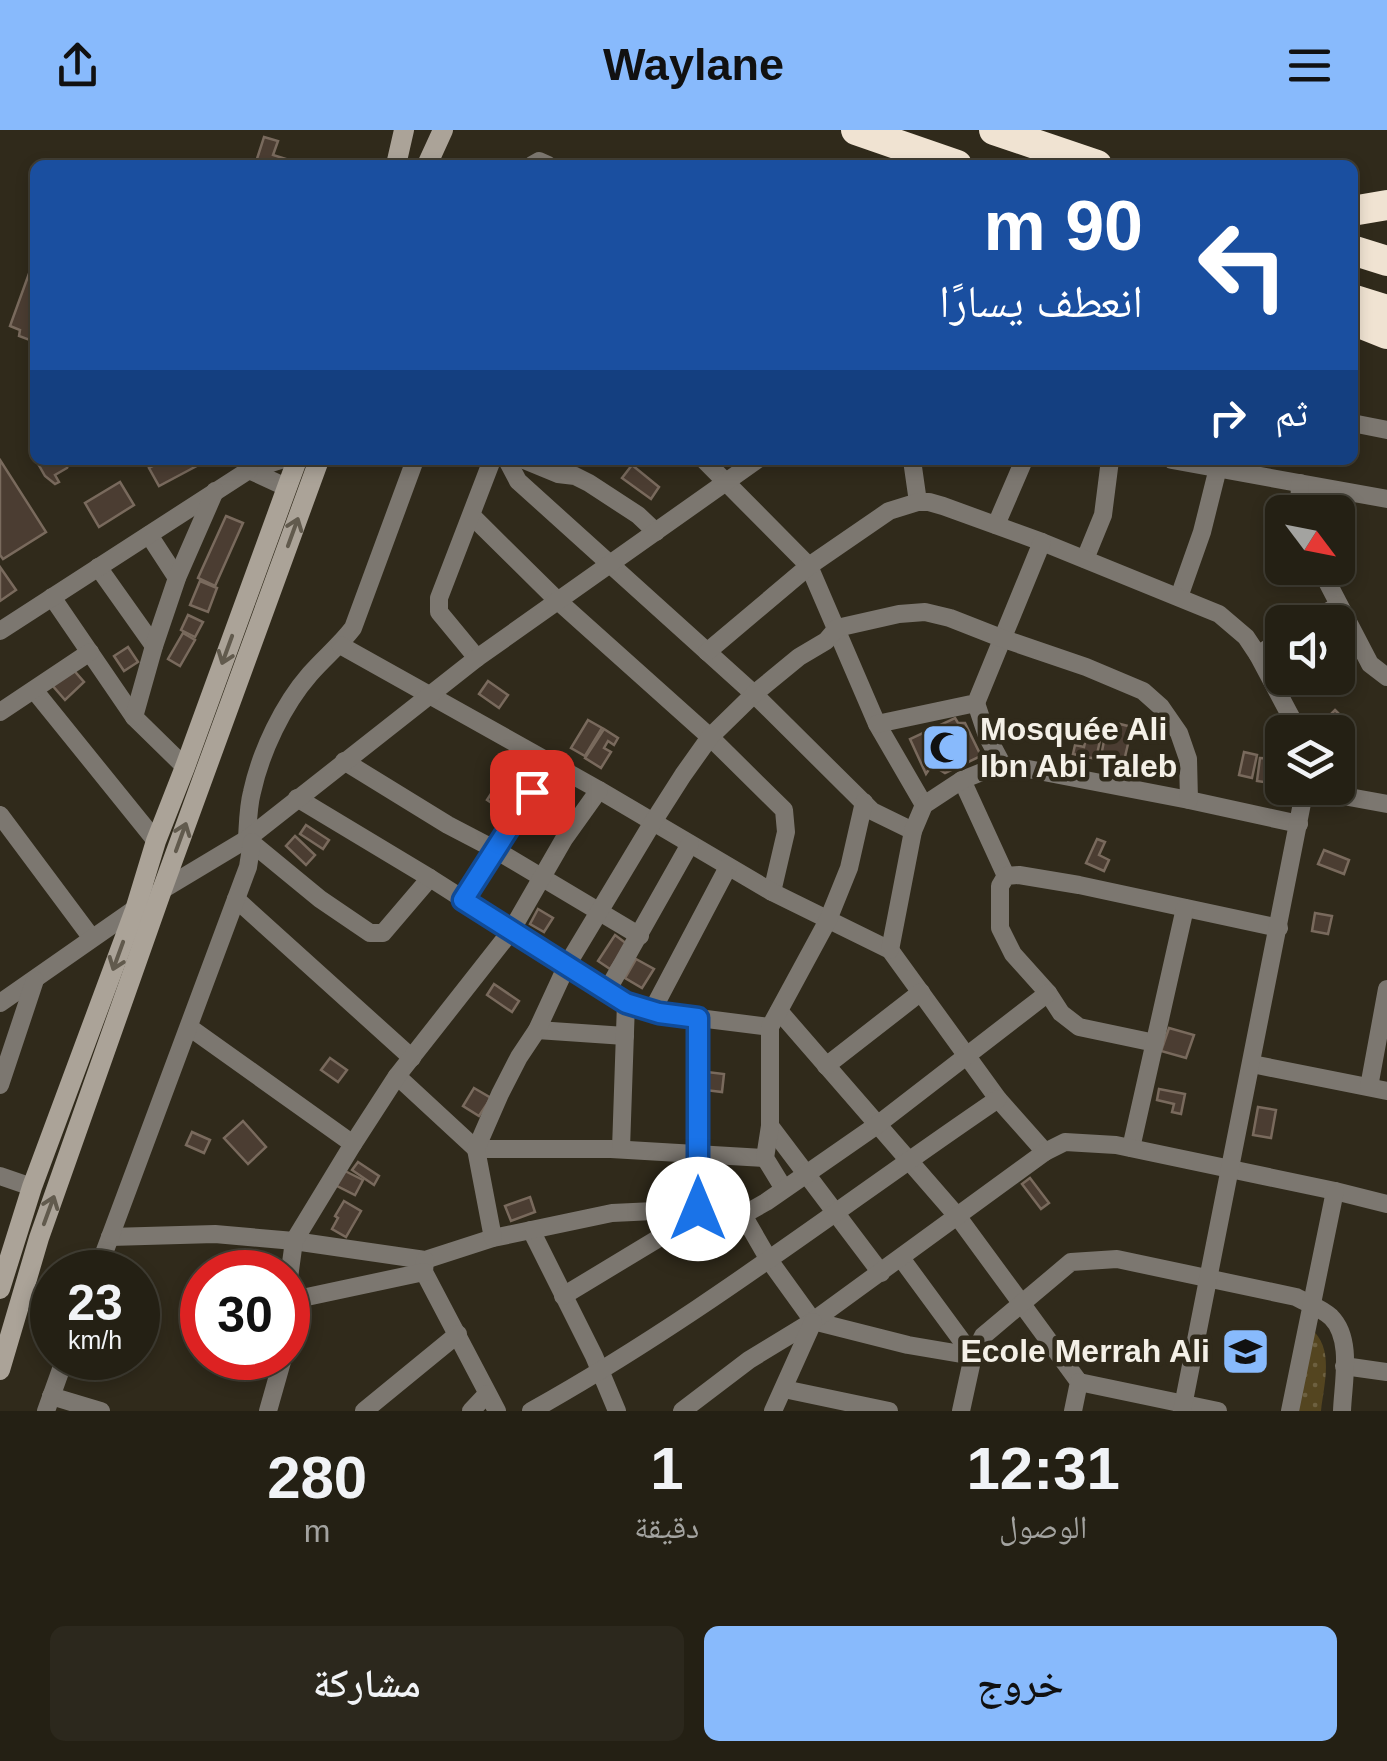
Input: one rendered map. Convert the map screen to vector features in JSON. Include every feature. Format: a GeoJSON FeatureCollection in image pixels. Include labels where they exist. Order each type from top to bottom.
{"type":"FeatureCollection","features":[{"type":"Feature","properties":{"kind":"highway"},"geometry":{"type":"LineString","coordinates":[[856,130],[943,160]]}},
{"type":"Feature","properties":{"kind":"highway"},"geometry":{"type":"LineString","coordinates":[[994,130],[1082,160]]}},
{"type":"Feature","properties":{"kind":"highway"},"geometry":{"type":"LineString","coordinates":[[1358,210],[1387,205]]}},
{"type":"Feature","properties":{"kind":"highway"},"geometry":{"type":"LineString","coordinates":[[1358,252],[1387,261]]}},
{"type":"Feature","properties":{"kind":"highway"},"geometry":{"type":"LineString","coordinates":[[1358,301],[1387,310]]}},
{"type":"Feature","properties":{"kind":"highway"},"geometry":{"type":"LineString","coordinates":[[1358,322],[1387,334]]}},
{"type":"Feature","properties":{"kind":"street"},"geometry":{"type":"LineString","coordinates":[[397,160],[404,130]]}},
{"type":"Feature","properties":{"kind":"street"},"geometry":{"type":"LineString","coordinates":[[429,160],[443,130]]}},
{"type":"Feature","properties":{"kind":"street"},"geometry":{"type":"LineString","coordinates":[[1358,424],[1387,430]]}},
{"type":"Feature","properties":{"kind":"street"},"geometry":{"type":"LineString","coordinates":[[0,631],[215,490],[265,465]]}},
{"type":"Feature","properties":{"kind":"street"},"geometry":{"type":"LineString","coordinates":[[0,1289],[32,1187],[295,465]]}},
{"type":"Feature","properties":{"kind":"street"},"geometry":{"type":"LineString","coordinates":[[0,1370],[39,1238],[318,465]]}},
{"type":"Feature","properties":{"kind":"street"},"geometry":{"type":"LineString","coordinates":[[105,1250],[248,866],[252,790],[267,747],[310,674],[340,644],[358,616],[413,465]]}},
{"type":"Feature","properties":{"kind":"street"},"geometry":{"type":"LineString","coordinates":[[477,658],[439,612],[440,598],[490,465]]}},
{"type":"Feature","properties":{"kind":"street"},"geometry":{"type":"LineString","coordinates":[[510,465],[518,481],[544,506],[754,694],[864,802],[882,817],[913,831]]}},
{"type":"Feature","properties":{"kind":"street"},"geometry":{"type":"LineString","coordinates":[[536,465],[590,482],[656,532]]}},
{"type":"Feature","properties":{"kind":"street"},"geometry":{"type":"LineString","coordinates":[[709,465],[809,566],[877,724],[924,805]]}},
{"type":"Feature","properties":{"kind":"street"},"geometry":{"type":"LineString","coordinates":[[3,995],[35,979],[162,890],[249,840],[477,658],[750,465]]}},
{"type":"Feature","properties":{"kind":"street"},"geometry":{"type":"LineString","coordinates":[[913,465],[918,502]]}},
{"type":"Feature","properties":{"kind":"street"},"geometry":{"type":"LineString","coordinates":[[996,525],[1022,465]]}},
{"type":"Feature","properties":{"kind":"street"},"geometry":{"type":"LineString","coordinates":[[1086,559],[1103,515],[1109,465]]}},
{"type":"Feature","properties":{"kind":"street"},"geometry":{"type":"LineString","coordinates":[[1201,465],[1387,498]]}},
{"type":"Feature","properties":{"kind":"street"},"geometry":{"type":"LineString","coordinates":[[1179,597],[1202,532],[1218,468]]}},
{"type":"Feature","properties":{"kind":"street"},"geometry":{"type":"LineString","coordinates":[[249,470],[286,488]]}},
{"type":"Feature","properties":{"kind":"street"},"geometry":{"type":"LineString","coordinates":[[544,506],[558,474]]}},
{"type":"Feature","properties":{"kind":"street"},"geometry":{"type":"LineString","coordinates":[[1300,483],[1300,495]]}},
{"type":"Feature","properties":{"kind":"street"},"geometry":{"type":"LineString","coordinates":[[134,717],[178,578],[215,490]]}},
{"type":"Feature","properties":{"kind":"street"},"geometry":{"type":"LineString","coordinates":[[707,652],[809,566],[889,511],[928,502],[1042,542],[1219,614],[1234,625],[1258,654],[1290,715]]}},
{"type":"Feature","properties":{"kind":"street"},"geometry":{"type":"LineString","coordinates":[[472,516],[784,810],[786,832],[772,892]]}},
{"type":"Feature","properties":{"kind":"street"},"geometry":{"type":"LineString","coordinates":[[149,535],[178,578]]}},
{"type":"Feature","properties":{"kind":"street"},"geometry":{"type":"LineString","coordinates":[[1002,764],[976,703],[1042,542]]}},
{"type":"Feature","properties":{"kind":"street"},"geometry":{"type":"LineString","coordinates":[[98,567],[154,646]]}},
{"type":"Feature","properties":{"kind":"street"},"geometry":{"type":"LineString","coordinates":[[1329,585],[1370,664],[1387,677]]}},
{"type":"Feature","properties":{"kind":"street"},"geometry":{"type":"LineString","coordinates":[[52,597],[134,717],[186,766]]}},
{"type":"Feature","properties":{"kind":"street"},"geometry":{"type":"LineString","coordinates":[[493,1238],[476,1149],[566,965],[682,775],[710,738],[754,694],[798,657],[826,641],[837,628],[925,612],[1086,667],[1152,697],[1179,733],[1188,759],[1189,800]]}},
{"type":"Feature","properties":{"kind":"street"},"geometry":{"type":"LineString","coordinates":[[340,644],[772,892],[890,950],[998,1099],[1044,1152]]}},
{"type":"Feature","properties":{"kind":"street"},"geometry":{"type":"LineString","coordinates":[[1258,654],[1265,650]]}},
{"type":"Feature","properties":{"kind":"street"},"geometry":{"type":"LineString","coordinates":[[0,712],[90,652]]}},
{"type":"Feature","properties":{"kind":"street"},"geometry":{"type":"LineString","coordinates":[[34,690],[156,841]]}},
{"type":"Feature","properties":{"kind":"street"},"geometry":{"type":"LineString","coordinates":[[877,724],[976,703]]}},
{"type":"Feature","properties":{"kind":"street"},"geometry":{"type":"LineString","coordinates":[[344,762],[640,936]]}},
{"type":"Feature","properties":{"kind":"street"},"geometry":{"type":"LineString","coordinates":[[463,900],[550,764]]}},
{"type":"Feature","properties":{"kind":"street"},"geometry":{"type":"LineString","coordinates":[[890,950],[913,831],[924,805],[962,780],[1002,764],[1299,824]]}},
{"type":"Feature","properties":{"kind":"street"},"geometry":{"type":"LineString","coordinates":[[962,780],[1006,876]]}},
{"type":"Feature","properties":{"kind":"street"},"geometry":{"type":"LineString","coordinates":[[293,1250],[294,1241],[397,1076],[511,931],[564,839],[599,790]]}},
{"type":"Feature","properties":{"kind":"street"},"geometry":{"type":"LineString","coordinates":[[297,798],[626,1003],[698,1018],[774,1019],[826,1066],[958,1217],[1078,1382],[1182,1408],[1218,1411]]}},
{"type":"Feature","properties":{"kind":"street"},"geometry":{"type":"LineString","coordinates":[[1355,798],[1387,804]]}},
{"type":"Feature","properties":{"kind":"street"},"geometry":{"type":"LineString","coordinates":[[784,1189],[765,1158],[774,1019],[828,920],[849,868],[864,802]]}},
{"type":"Feature","properties":{"kind":"street"},"geometry":{"type":"LineString","coordinates":[[1182,1408],[1302,805]]}},
{"type":"Feature","properties":{"kind":"street"},"geometry":{"type":"LineString","coordinates":[[0,815],[90,938]]}},
{"type":"Feature","properties":{"kind":"street"},"geometry":{"type":"LineString","coordinates":[[249,840],[320,899],[378,935],[384,933],[430,878]]}},
{"type":"Feature","properties":{"kind":"street"},"geometry":{"type":"LineString","coordinates":[[607,991],[690,844]]}},
{"type":"Feature","properties":{"kind":"street"},"geometry":{"type":"LineString","coordinates":[[652,1011],[728,867]]}},
{"type":"Feature","properties":{"kind":"street"},"geometry":{"type":"LineString","coordinates":[[1006,876],[1042,878],[1279,928]]}},
{"type":"Feature","properties":{"kind":"street"},"geometry":{"type":"LineString","coordinates":[[1006,876],[1000,886],[1000,928],[1013,954],[1062,1013],[1079,1027],[1155,1043]]}},
{"type":"Feature","properties":{"kind":"street"},"geometry":{"type":"LineString","coordinates":[[236,899],[412,1058]]}},
{"type":"Feature","properties":{"kind":"street"},"geometry":{"type":"LineString","coordinates":[[1131,1148],[1185,908]]}},
{"type":"Feature","properties":{"kind":"street"},"geometry":{"type":"LineString","coordinates":[[0,1086],[35,979]]}},
{"type":"Feature","properties":{"kind":"street"},"geometry":{"type":"LineString","coordinates":[[1252,1064],[1378,1089],[1387,989]]}},
{"type":"Feature","properties":{"kind":"street"},"geometry":{"type":"LineString","coordinates":[[826,1066],[921,992]]}},
{"type":"Feature","properties":{"kind":"street"},"geometry":{"type":"LineString","coordinates":[[310,1295],[424,1266],[493,1238],[612,1213],[698,1209],[743,1215],[877,1125],[1048,992]]}},
{"type":"Feature","properties":{"kind":"street"},"geometry":{"type":"LineString","coordinates":[[620,1149],[626,1003]]}},
{"type":"Feature","properties":{"kind":"street"},"geometry":{"type":"LineString","coordinates":[[698,1018],[698,1209]]}},
{"type":"Feature","properties":{"kind":"street"},"geometry":{"type":"LineString","coordinates":[[189,1028],[353,1144]]}},
{"type":"Feature","properties":{"kind":"street"},"geometry":{"type":"LineString","coordinates":[[537,1030],[624,1036]]}},
{"type":"Feature","properties":{"kind":"street"},"geometry":{"type":"LineString","coordinates":[[397,1076],[476,1149],[620,1149],[765,1158]]}},
{"type":"Feature","properties":{"kind":"street"},"geometry":{"type":"LineString","coordinates":[[531,1411],[602,1372],[770,1260],[998,1099]]}},
{"type":"Feature","properties":{"kind":"street"},"geometry":{"type":"LineString","coordinates":[[770,1126],[881,1273]]}},
{"type":"Feature","properties":{"kind":"street"},"geometry":{"type":"LineString","coordinates":[[682,1411],[750,1360],[881,1273],[1044,1152],[1065,1142],[1116,1144],[1387,1204]]}},
{"type":"Feature","properties":{"kind":"street"},"geometry":{"type":"LineString","coordinates":[[0,1176],[32,1187]]}},
{"type":"Feature","properties":{"kind":"street"},"geometry":{"type":"LineString","coordinates":[[1290,1411],[1335,1191]]}},
{"type":"Feature","properties":{"kind":"street"},"geometry":{"type":"LineString","coordinates":[[564,1296],[659,1238],[698,1209]]}},
{"type":"Feature","properties":{"kind":"street"},"geometry":{"type":"LineString","coordinates":[[743,1215],[813,1321],[973,1356]]}},
{"type":"Feature","properties":{"kind":"street"},"geometry":{"type":"LineString","coordinates":[[531,1230],[602,1372],[617,1411]]}},
{"type":"Feature","properties":{"kind":"street"},"geometry":{"type":"LineString","coordinates":[[110,1237],[214,1234],[294,1241],[424,1266]]}},
{"type":"Feature","properties":{"kind":"street"},"geometry":{"type":"LineString","coordinates":[[901,1258],[973,1356]]}},
{"type":"Feature","properties":{"kind":"street"},"geometry":{"type":"LineString","coordinates":[[960,1411],[973,1356],[983,1336],[1071,1262],[1117,1259],[1296,1297],[1332,1318],[1344,1343],[1342,1411]]}},
{"type":"Feature","properties":{"kind":"street"},"geometry":{"type":"LineString","coordinates":[[424,1266],[492,1403],[471,1411]]}},
{"type":"Feature","properties":{"kind":"street"},"geometry":{"type":"LineString","coordinates":[[773,1411],[813,1321]]}},
{"type":"Feature","properties":{"kind":"street"},"geometry":{"type":"LineString","coordinates":[[364,1411],[458,1334]]}},
{"type":"Feature","properties":{"kind":"street"},"geometry":{"type":"LineString","coordinates":[[1344,1366],[1387,1372]]}},
{"type":"Feature","properties":{"kind":"street"},"geometry":{"type":"LineString","coordinates":[[268,1411],[277,1380]]}},
{"type":"Feature","properties":{"kind":"street"},"geometry":{"type":"LineString","coordinates":[[1072,1411],[1078,1382]]}},
{"type":"Feature","properties":{"kind":"street"},"geometry":{"type":"LineString","coordinates":[[784,1389],[858,1408],[890,1411]]}},
{"type":"Feature","properties":{"kind":"street"},"geometry":{"type":"LineString","coordinates":[[49,1403],[101,1411]]}},
{"type":"Feature","properties":{"kind":"shaded area"},"geometry":{"type":"Polygon","coordinates":[[[1310,1328],[1323,1345],[1325,1355],[1321,1411],[1294,1411],[1310,1328]]]}},
{"type":"Feature","properties":{"kind":"building"},"geometry":{"type":"Polygon","coordinates":[[[264,137],[278,141],[273,155],[289,160],[257,160],[264,137]]]}},
{"type":"Feature","properties":{"kind":"building"},"geometry":{"type":"Polygon","coordinates":[[[30,271],[30,340],[10,326],[30,271]]]}},
{"type":"Feature","properties":{"kind":"building"},"geometry":{"type":"Polygon","coordinates":[[[0,460],[46,532],[3,559],[0,555],[0,460]]]}},
{"type":"Feature","properties":{"kind":"building"},"geometry":{"type":"Polygon","coordinates":[[[39,465],[68,465],[55,475],[59,482],[55,484],[39,465]]]}},
{"type":"Feature","properties":{"kind":"building"},"geometry":{"type":"Polygon","coordinates":[[[155,465],[199,465],[159,486],[149,468],[155,465]]]}},
{"type":"Feature","properties":{"kind":"building"},"geometry":{"type":"Polygon","coordinates":[[[632,465],[659,487],[651,499],[622,478],[632,465]]]}},
{"type":"Feature","properties":{"kind":"building"},"geometry":{"type":"Polygon","coordinates":[[[120,482],[134,505],[99,527],[85,503],[120,482]]]}},
{"type":"Feature","properties":{"kind":"building"},"geometry":{"type":"Polygon","coordinates":[[[226,516],[243,523],[215,586],[198,578],[226,516]]]}},
{"type":"Feature","properties":{"kind":"building"},"geometry":{"type":"Polygon","coordinates":[[[0,567],[16,590],[0,601],[0,567]]]}},
{"type":"Feature","properties":{"kind":"building"},"geometry":{"type":"Polygon","coordinates":[[[200,581],[217,588],[208,612],[190,605],[200,581]]]}},
{"type":"Feature","properties":{"kind":"building"},"geometry":{"type":"Polygon","coordinates":[[[188,615],[203,622],[195,637],[181,630],[188,615]]]}},
{"type":"Feature","properties":{"kind":"building"},"geometry":{"type":"Polygon","coordinates":[[[183,633],[195,640],[180,666],[168,659],[183,633]]]}},
{"type":"Feature","properties":{"kind":"building"},"geometry":{"type":"Polygon","coordinates":[[[128,647],[138,662],[124,671],[114,656],[128,647]]]}},
{"type":"Feature","properties":{"kind":"building"},"geometry":{"type":"Polygon","coordinates":[[[71,667],[84,682],[65,700],[52,685],[71,667]]]}},
{"type":"Feature","properties":{"kind":"building"},"geometry":{"type":"Polygon","coordinates":[[[488,681],[508,695],[499,708],[479,694],[488,681]]]}},
{"type":"Feature","properties":{"kind":"building","name":"Mosquée Ali Ibn Abi Taleb"},"geometry":{"type":"Polygon","coordinates":[[[955,718],[958,723],[965,723],[981,756],[945,773],[932,765],[926,774],[910,739],[955,718]]]}},
{"type":"Feature","properties":{"kind":"building"},"geometry":{"type":"Polygon","coordinates":[[[588,720],[602,728],[585,756],[571,748],[588,720]]]}},
{"type":"Feature","properties":{"kind":"building"},"geometry":{"type":"Polygon","coordinates":[[[1108,721],[1132,727],[1124,761],[1101,756],[1108,721]]]}},
{"type":"Feature","properties":{"kind":"building"},"geometry":{"type":"Polygon","coordinates":[[[1080,726],[1102,731],[1096,759],[1073,754],[1075,745],[1084,747],[1086,738],[1077,736],[1080,726]]]}},
{"type":"Feature","properties":{"kind":"building"},"geometry":{"type":"Polygon","coordinates":[[[604,729],[618,738],[614,745],[608,741],[604,748],[611,752],[601,768],[585,758],[604,729]]]}},
{"type":"Feature","properties":{"kind":"building"},"geometry":{"type":"Polygon","coordinates":[[[1244,752],[1257,755],[1252,778],[1239,775],[1244,752]]]}},
{"type":"Feature","properties":{"kind":"building"},"geometry":{"type":"Polygon","coordinates":[[[1260,758],[1265,758],[1265,782],[1257,781],[1260,758]]]}},
{"type":"Feature","properties":{"kind":"building"},"geometry":{"type":"Polygon","coordinates":[[[498,783],[517,795],[505,812],[487,800],[498,783]]]}},
{"type":"Feature","properties":{"kind":"building"},"geometry":{"type":"Polygon","coordinates":[[[306,825],[329,840],[323,849],[300,834],[306,825]]]}},
{"type":"Feature","properties":{"kind":"building"},"geometry":{"type":"Polygon","coordinates":[[[295,836],[315,855],[306,865],[286,846],[295,836]]]}},
{"type":"Feature","properties":{"kind":"building"},"geometry":{"type":"Polygon","coordinates":[[[1097,839],[1105,842],[1099,855],[1109,860],[1104,871],[1086,863],[1097,839]]]}},
{"type":"Feature","properties":{"kind":"building"},"geometry":{"type":"Polygon","coordinates":[[[1324,850],[1349,860],[1344,874],[1318,864],[1324,850]]]}},
{"type":"Feature","properties":{"kind":"building"},"geometry":{"type":"Polygon","coordinates":[[[538,909],[553,918],[544,932],[530,924],[538,909]]]}},
{"type":"Feature","properties":{"kind":"building"},"geometry":{"type":"Polygon","coordinates":[[[1315,913],[1332,916],[1328,934],[1312,931],[1315,913]]]}},
{"type":"Feature","properties":{"kind":"building"},"geometry":{"type":"Polygon","coordinates":[[[615,935],[627,944],[610,969],[598,961],[615,935]]]}},
{"type":"Feature","properties":{"kind":"building"},"geometry":{"type":"Polygon","coordinates":[[[636,959],[654,969],[642,988],[625,978],[636,959]]]}},
{"type":"Feature","properties":{"kind":"building"},"geometry":{"type":"Polygon","coordinates":[[[494,984],[519,1001],[512,1012],[487,995],[494,984]]]}},
{"type":"Feature","properties":{"kind":"building"},"geometry":{"type":"Polygon","coordinates":[[[1169,1028],[1194,1035],[1186,1058],[1161,1051],[1169,1028]]]}},
{"type":"Feature","properties":{"kind":"building"},"geometry":{"type":"Polygon","coordinates":[[[330,1058],[347,1070],[338,1082],[321,1070],[330,1058]]]}},
{"type":"Feature","properties":{"kind":"building"},"geometry":{"type":"Polygon","coordinates":[[[707,1072],[724,1074],[722,1092],[705,1090],[707,1072]]]}},
{"type":"Feature","properties":{"kind":"building"},"geometry":{"type":"Polygon","coordinates":[[[474,1088],[491,1098],[479,1116],[463,1106],[474,1088]]]}},
{"type":"Feature","properties":{"kind":"building"},"geometry":{"type":"Polygon","coordinates":[[[1159,1089],[1185,1094],[1181,1114],[1172,1112],[1174,1104],[1157,1100],[1159,1089]]]}},
{"type":"Feature","properties":{"kind":"building"},"geometry":{"type":"Polygon","coordinates":[[[1258,1107],[1276,1110],[1271,1138],[1253,1135],[1258,1107]]]}},
{"type":"Feature","properties":{"kind":"building"},"geometry":{"type":"Polygon","coordinates":[[[243,1121],[266,1147],[248,1164],[224,1138],[243,1121]]]}},
{"type":"Feature","properties":{"kind":"building"},"geometry":{"type":"Polygon","coordinates":[[[192,1132],[210,1140],[204,1153],[186,1145],[192,1132]]]}},
{"type":"Feature","properties":{"kind":"building"},"geometry":{"type":"Polygon","coordinates":[[[358,1162],[379,1176],[374,1185],[352,1170],[358,1162]]]}},
{"type":"Feature","properties":{"kind":"building"},"geometry":{"type":"Polygon","coordinates":[[[343,1170],[363,1180],[355,1195],[335,1185],[343,1170]]]}},
{"type":"Feature","properties":{"kind":"building"},"geometry":{"type":"Polygon","coordinates":[[[1030,1178],[1049,1203],[1041,1209],[1022,1184],[1030,1178]]]}},
{"type":"Feature","properties":{"kind":"building"},"geometry":{"type":"Polygon","coordinates":[[[530,1197],[535,1212],[511,1221],[505,1206],[530,1197]]]}},
{"type":"Feature","properties":{"kind":"building"},"geometry":{"type":"Polygon","coordinates":[[[344,1201],[361,1211],[346,1237],[332,1229],[344,1201]]]}},
{"type":"Feature","properties":{"kind":"place","name":"Mosquée Ali Ibn Abi Taleb"},"geometry":{"type":"Point","coordinates":[945,747]}},
{"type":"Feature","properties":{"kind":"place","name":"Ecole Merrah Ali"},"geometry":{"type":"Point","coordinates":[1245,1351]}},
{"type":"Feature","properties":{"kind":"route"},"geometry":{"type":"LineString","coordinates":[[532,792],[463,900],[626,1003],[659,1013],[698,1018],[698,1209]]}}]}
